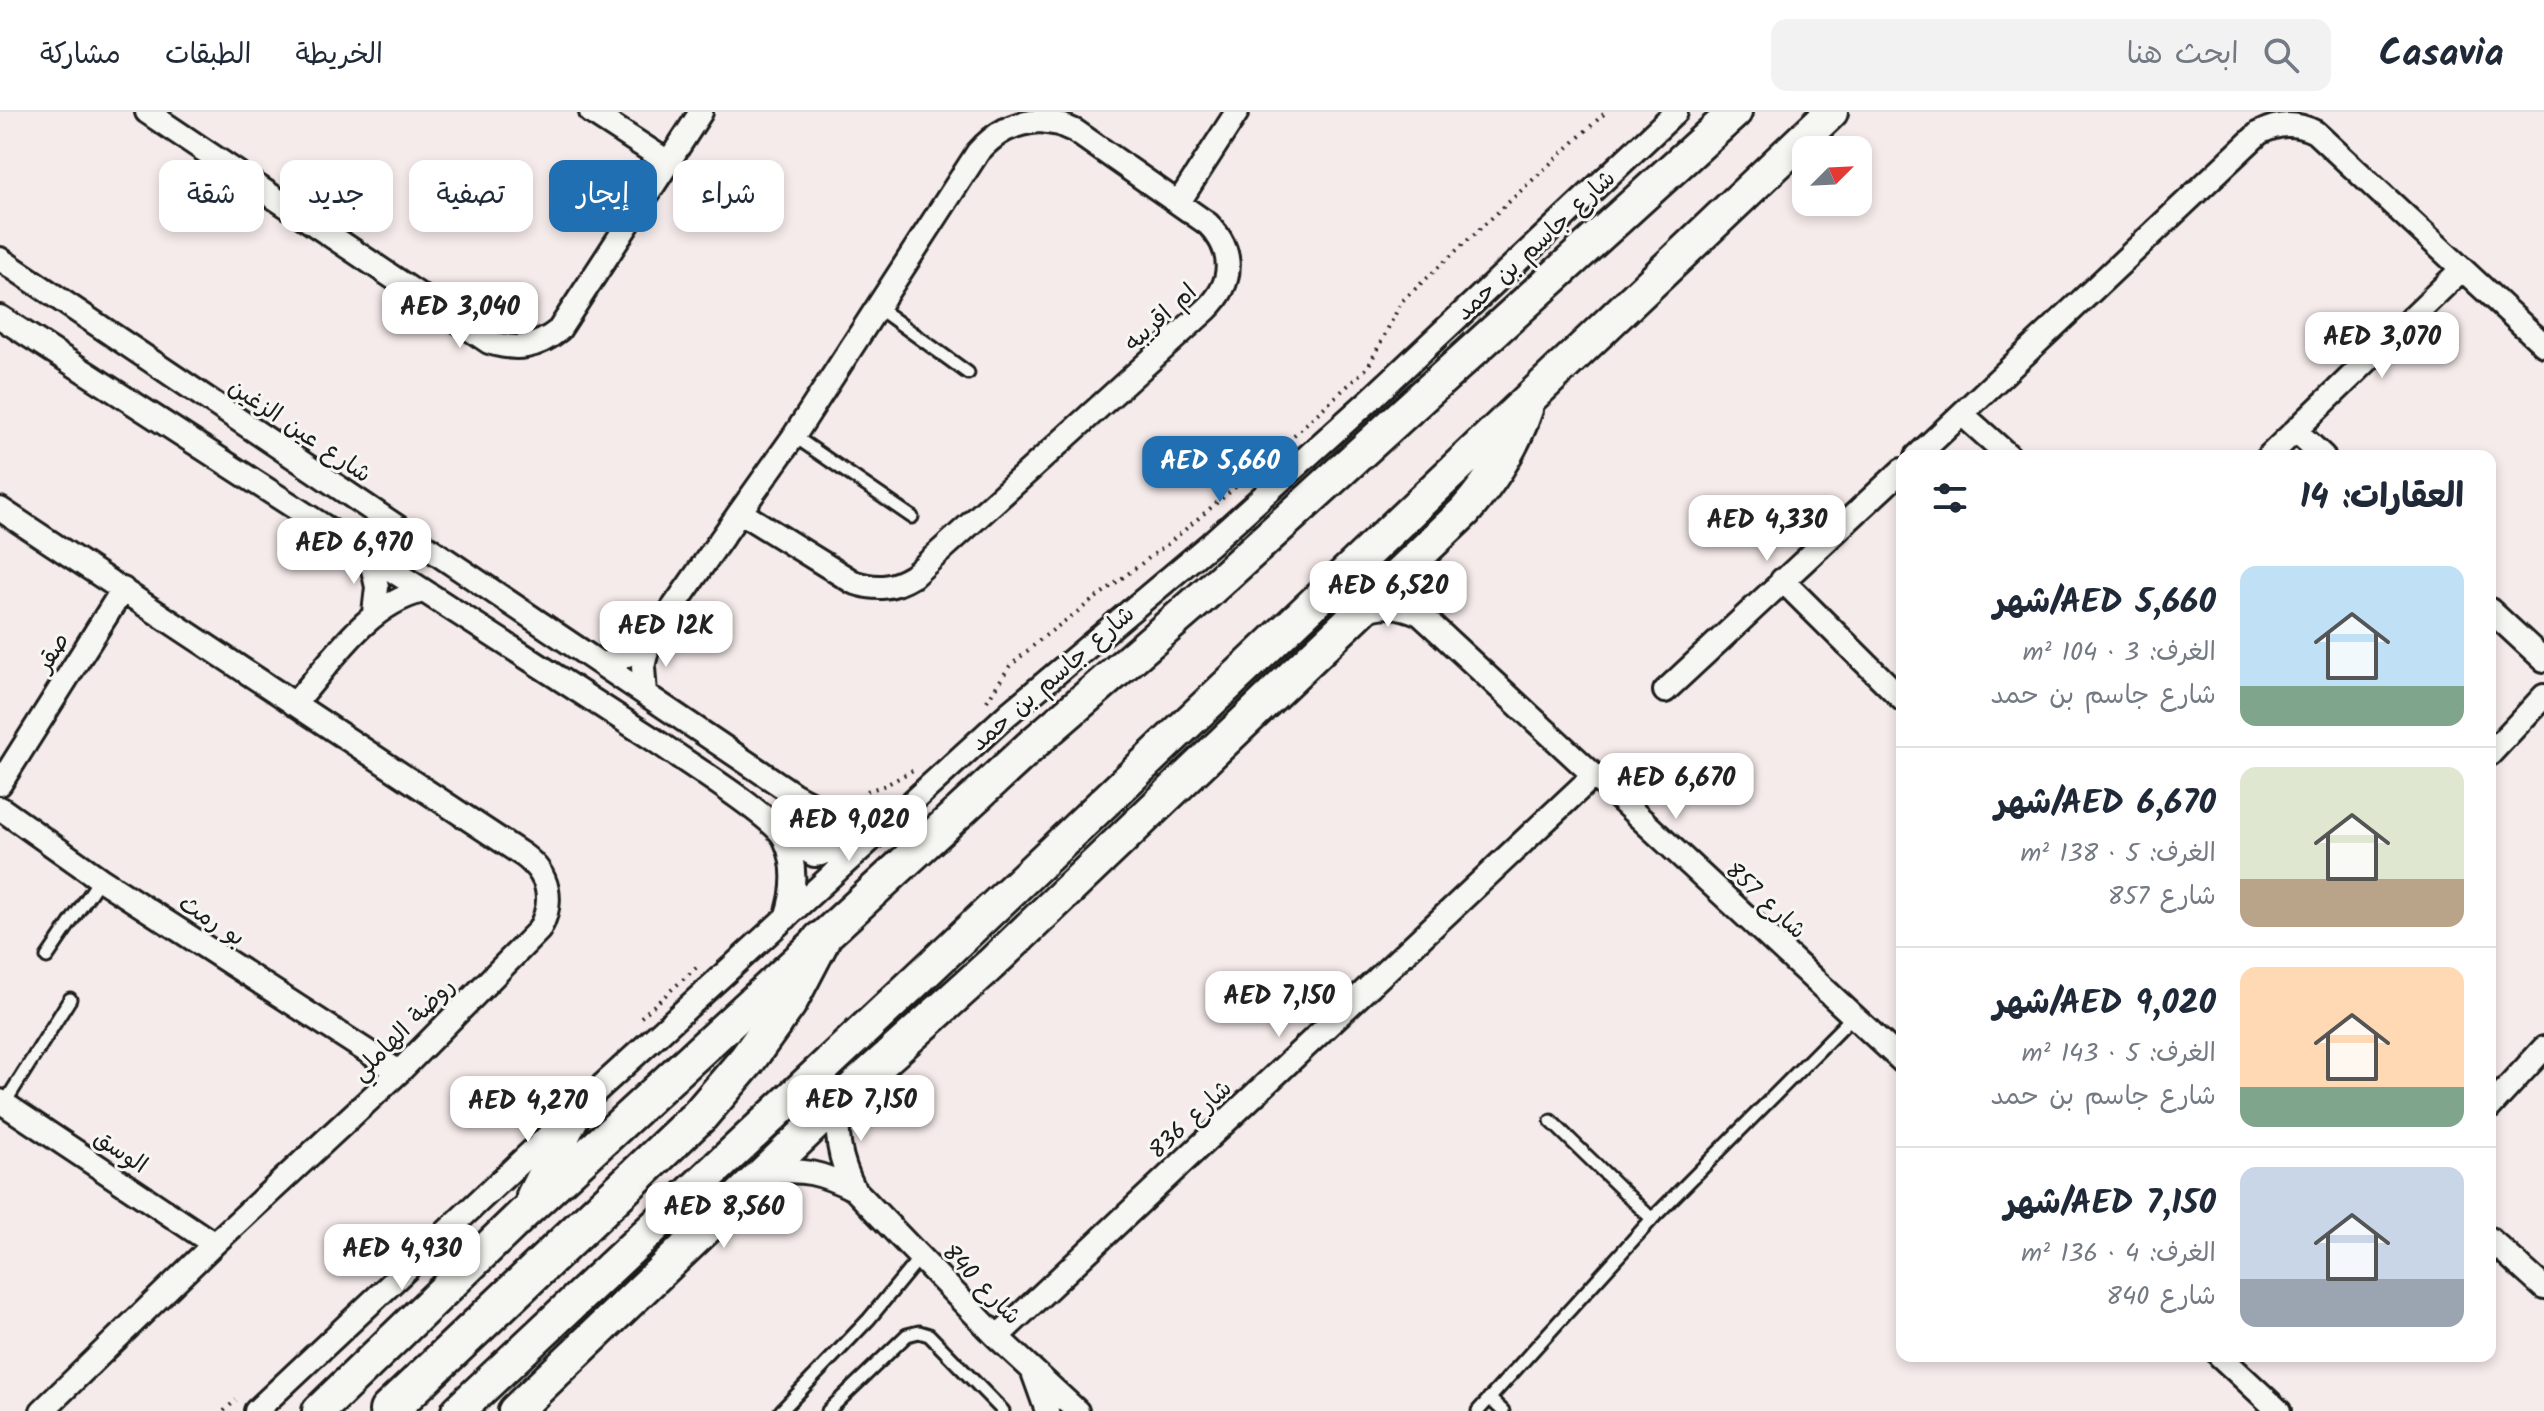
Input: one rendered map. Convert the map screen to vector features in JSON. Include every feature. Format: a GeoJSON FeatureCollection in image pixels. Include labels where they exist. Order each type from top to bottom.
{"type":"FeatureCollection","features":[{"type":"Feature","properties":{"kind":"main road","name":"شارع جاسم بن حمد"},"geometry":{"type":"LineString","coordinates":[[319,1411],[524,1213],[1035,742],[1200,599],[1735,112]]}},
{"type":"Feature","properties":{"kind":"main road"},"geometry":{"type":"LineString","coordinates":[[458,1411],[997,905],[1831,112]]}},
{"type":"Feature","properties":{"kind":"main road"},"geometry":{"type":"LineString","coordinates":[[515,1411],[839,1101],[1001,954],[1465,511],[1497,470],[1516,436],[1530,399]]}},
{"type":"Feature","properties":{"kind":"main road"},"geometry":{"type":"LineString","coordinates":[[896,1049],[923,1003],[977,948],[997,905]]}},
{"type":"Feature","properties":{"kind":"main road"},"geometry":{"type":"LineString","coordinates":[[388,1411],[700,1115],[747,1060],[788,1003],[821,940]]}},
{"type":"Feature","properties":{"kind":"main road"},"geometry":{"type":"LineString","coordinates":[[524,1213],[581,1105]]}},
{"type":"Feature","properties":{"kind":"main road"},"geometry":{"type":"LineString","coordinates":[[629,1250],[706,1229]]}},
{"type":"Feature","properties":{"kind":"street"},"geometry":{"type":"LineString","coordinates":[[147,112],[172,119],[489,342],[519,348],[533,346],[559,330],[701,112]]}},
{"type":"Feature","properties":{"kind":"street"},"geometry":{"type":"LineString","coordinates":[[591,112],[668,162]]}},
{"type":"Feature","properties":{"kind":"street"},"geometry":{"type":"LineString","coordinates":[[1179,202],[1237,112]]}},
{"type":"Feature","properties":{"kind":"street","name":"شارع جاسم بن حمد"},"geometry":{"type":"LineString","coordinates":[[256,1411],[581,1105],[903,810],[1008,714],[1210,544],[1302,461],[1676,112]]}},
{"type":"Feature","properties":{"kind":"street","name":"ام اقريبه"},"geometry":{"type":"LineString","coordinates":[[645,694],[643,667],[649,642],[740,512],[794,436],[978,152],[990,139],[1005,128],[1022,122],[1059,124],[1075,131],[1179,202],[1220,236],[1227,251],[1229,267],[1219,298],[913,576],[884,588],[853,582],[740,512]]}},
{"type":"Feature","properties":{"kind":"street"},"geometry":{"type":"LineString","coordinates":[[1923,450],[2259,133],[2272,126],[2302,126],[2315,132],[2544,345]]}},
{"type":"Feature","properties":{"kind":"street","name":"شارع عين الزغين"},"geometry":{"type":"LineString","coordinates":[[0,259],[813,804],[857,815],[903,810]]}},
{"type":"Feature","properties":{"kind":"street"},"geometry":{"type":"LineString","coordinates":[[2275,450],[2462,269]]}},
{"type":"Feature","properties":{"kind":"street"},"geometry":{"type":"LineString","coordinates":[[0,317],[656,741],[814,855],[830,851],[835,844],[835,827],[813,804]]}},
{"type":"Feature","properties":{"kind":"street"},"geometry":{"type":"LineString","coordinates":[[1962,414],[2002,450]]}},
{"type":"Feature","properties":{"kind":"street"},"geometry":{"type":"LineString","coordinates":[[2296,431],[2317,450]]}},
{"type":"Feature","properties":{"kind":"street"},"geometry":{"type":"LineString","coordinates":[[1665,691],[1896,476]]}},
{"type":"Feature","properties":{"kind":"street","name":"روضة الهاملي"},"geometry":{"type":"LineString","coordinates":[[0,509],[523,855],[543,875],[548,889],[546,917],[539,930],[399,1072],[214,1244],[42,1411]]}},
{"type":"Feature","properties":{"kind":"street"},"geometry":{"type":"LineString","coordinates":[[370,556],[377,587],[374,613]]}},
{"type":"Feature","properties":{"kind":"street"},"geometry":{"type":"LineString","coordinates":[[1358,614],[1382,606],[1395,606],[1420,614],[1416,586],[1418,557]]}},
{"type":"Feature","properties":{"kind":"street"},"geometry":{"type":"LineString","coordinates":[[1782,580],[1896,693]]}},
{"type":"Feature","properties":{"kind":"street","name":"صقر"},"geometry":{"type":"LineString","coordinates":[[0,784],[123,589]]}},
{"type":"Feature","properties":{"kind":"street"},"geometry":{"type":"LineString","coordinates":[[294,704],[374,613],[398,598],[423,591]]}},
{"type":"Feature","properties":{"kind":"street","name":"شارع 857"},"geometry":{"type":"LineString","coordinates":[[1420,614],[1896,1055]]}},
{"type":"Feature","properties":{"kind":"street"},"geometry":{"type":"LineString","coordinates":[[2496,616],[2544,660]]}},
{"type":"Feature","properties":{"kind":"street","name":"ام اقريبه"},"geometry":{"type":"LineString","coordinates":[[602,665],[649,642]]}},
{"type":"Feature","properties":{"kind":"street"},"geometry":{"type":"LineString","coordinates":[[2496,748],[2544,696]]}},
{"type":"Feature","properties":{"kind":"street","name":"شارع 836"},"geometry":{"type":"LineString","coordinates":[[997,1337],[1593,776]]}},
{"type":"Feature","properties":{"kind":"street","name":"بو رمث"},"geometry":{"type":"LineString","coordinates":[[0,808],[100,879],[399,1072]]}},
{"type":"Feature","properties":{"kind":"street"},"geometry":{"type":"LineString","coordinates":[[784,836],[793,867],[794,884],[786,918]]}},
{"type":"Feature","properties":{"kind":"street"},"geometry":{"type":"LineString","coordinates":[[2496,1100],[2544,1048]]}},
{"type":"Feature","properties":{"kind":"street","name":"شارع 840"},"geometry":{"type":"LineString","coordinates":[[839,1101],[836,1124],[838,1147],[854,1189],[997,1337],[1077,1411]]}},
{"type":"Feature","properties":{"kind":"street","name":"الوسق"},"geometry":{"type":"LineString","coordinates":[[2,1102],[214,1244]]}},
{"type":"Feature","properties":{"kind":"street","name":"شارع 840"},"geometry":{"type":"LineString","coordinates":[[766,1173],[792,1170],[810,1172],[825,1175],[854,1189]]}},
{"type":"Feature","properties":{"kind":"street"},"geometry":{"type":"LineString","coordinates":[[2496,1244],[2544,1288]]}},
{"type":"Feature","properties":{"kind":"street"},"geometry":{"type":"LineString","coordinates":[[2226,1362],[2269,1408]]}},
{"type":"Feature","properties":{"kind":"street"},"geometry":{"type":"LineString","coordinates":[[1032,1371],[1047,1411]]}},
{"type":"Feature","properties":{"kind":"lane"},"geometry":{"type":"LineString","coordinates":[[877,307],[968,373]]}},
{"type":"Feature","properties":{"kind":"lane"},"geometry":{"type":"LineString","coordinates":[[794,436],[912,517]]}},
{"type":"Feature","properties":{"kind":"lane"},"geometry":{"type":"LineString","coordinates":[[47,957],[100,879]]}},
{"type":"Feature","properties":{"kind":"lane"},"geometry":{"type":"LineString","coordinates":[[2,1102],[70,999]]}},
{"type":"Feature","properties":{"kind":"lane"},"geometry":{"type":"LineString","coordinates":[[1478,1411],[1652,1219],[1853,1016]]}},
{"type":"Feature","properties":{"kind":"lane"},"geometry":{"type":"LineString","coordinates":[[1551,1121],[1652,1219]]}},
{"type":"Feature","properties":{"kind":"lane"},"geometry":{"type":"LineString","coordinates":[[781,1411],[869,1319],[920,1257]]}},
{"type":"Feature","properties":{"kind":"lane"},"geometry":{"type":"LineString","coordinates":[[828,1411],[907,1335],[919,1332],[929,1335],[1003,1411]]}},
{"type":"Feature","properties":{"kind":"lane"},"geometry":{"type":"LineString","coordinates":[[1489,1398],[1503,1411]]}},
{"type":"Feature","properties":{"kind":"path"},"geometry":{"type":"LineString","coordinates":[[977,711],[1009,667],[1041,639],[1169,543],[1258,468],[1368,367],[1402,301],[1606,112]]}},
{"type":"Feature","properties":{"kind":"path"},"geometry":{"type":"LineString","coordinates":[[866,792],[886,785],[921,763]]}}]}
